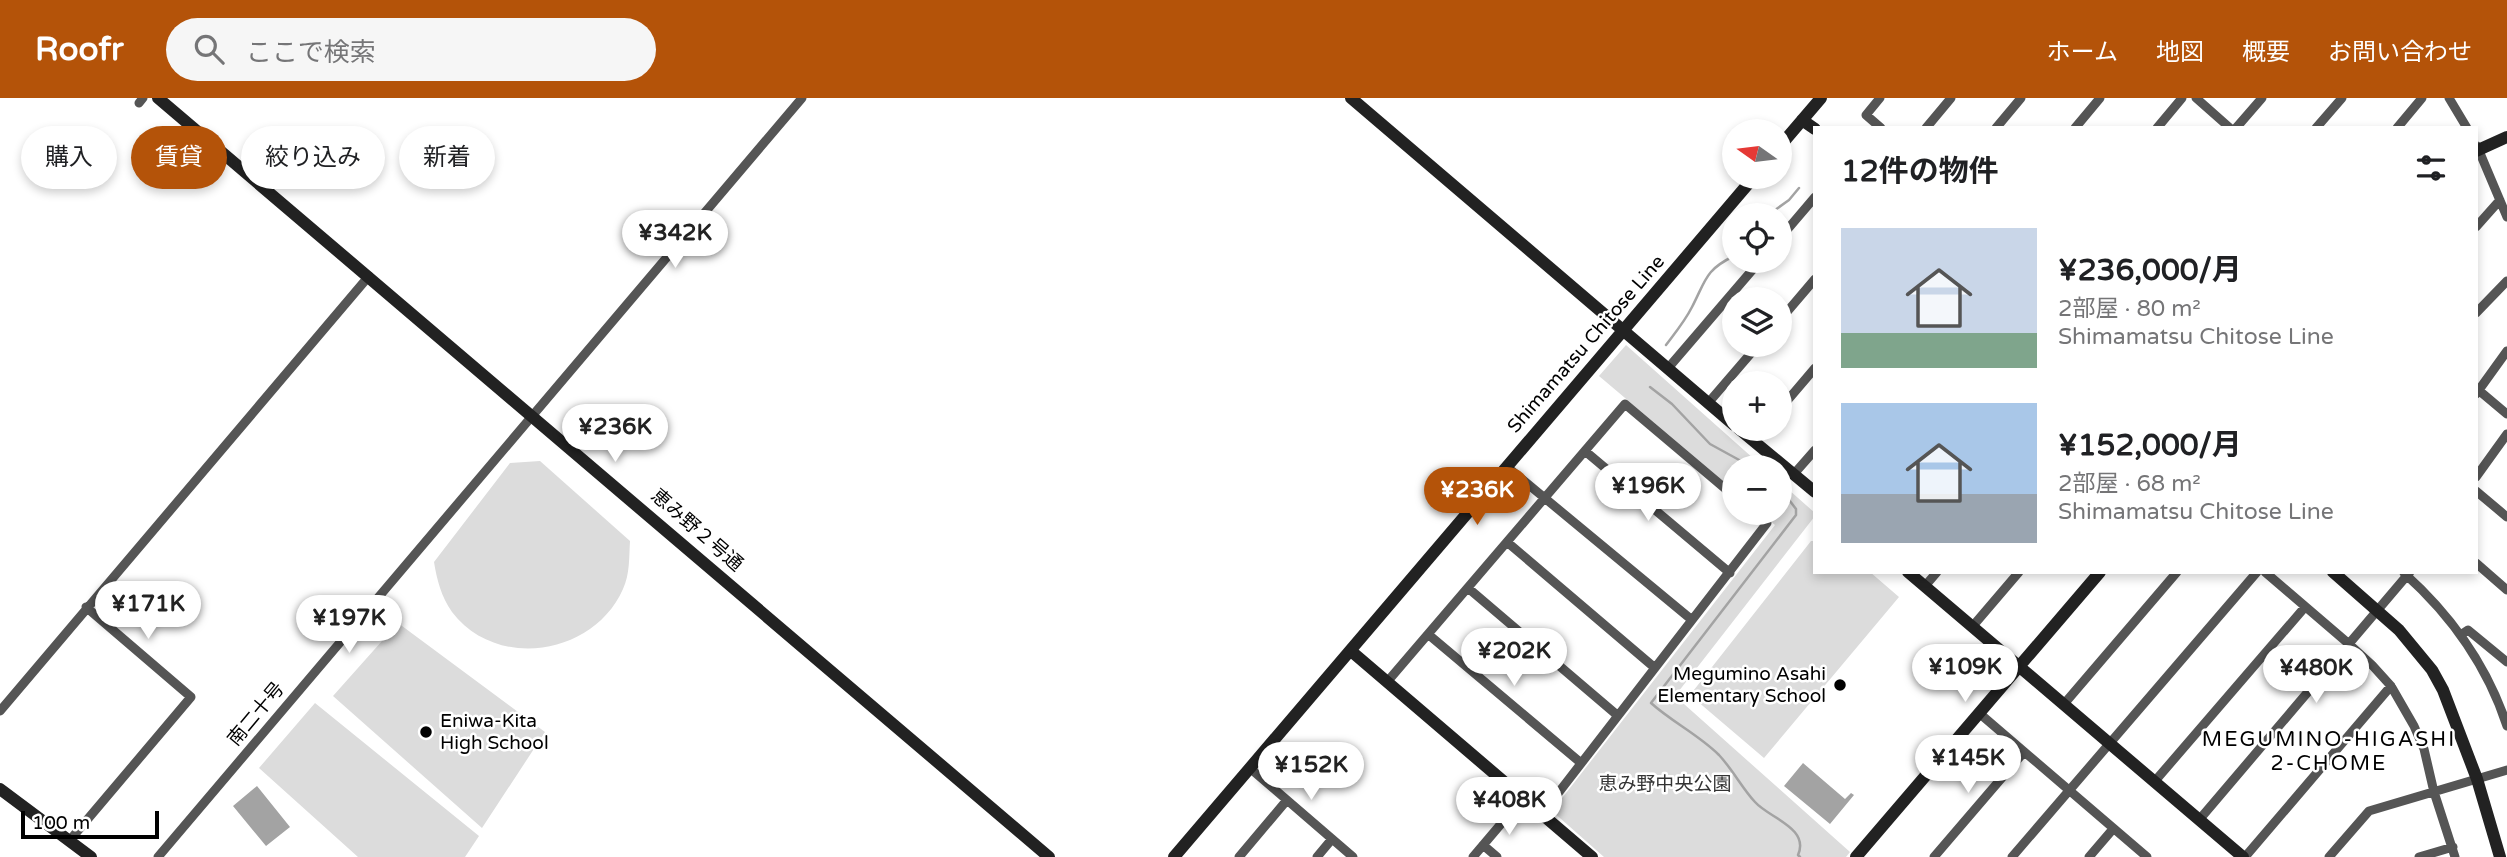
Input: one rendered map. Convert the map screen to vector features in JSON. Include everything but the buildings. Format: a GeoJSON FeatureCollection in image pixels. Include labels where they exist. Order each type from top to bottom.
{"type":"FeatureCollection","features":[{"type":"Feature","properties":{"kind":"street","name":"恵み野２号通"},"geometry":{"type":"LineString","coordinates":[[158,98],[364,281],[1049,857]]}},
{"type":"Feature","properties":{"kind":"street"},"geometry":{"type":"LineString","coordinates":[[529,420],[803,98]]}},
{"type":"Feature","properties":{"kind":"street"},"geometry":{"type":"LineString","coordinates":[[1351,98],[1722,414]]}},
{"type":"Feature","properties":{"kind":"street"},"geometry":{"type":"LineString","coordinates":[[1792,132],[1821,98]]}},
{"type":"Feature","properties":{"kind":"street"},"geometry":{"type":"LineString","coordinates":[[1879,126],[1866,115],[1880,98]]}},
{"type":"Feature","properties":{"kind":"street"},"geometry":{"type":"LineString","coordinates":[[1928,126],[1951,98]]}},
{"type":"Feature","properties":{"kind":"street"},"geometry":{"type":"LineString","coordinates":[[1998,126],[2021,98]]}},
{"type":"Feature","properties":{"kind":"street"},"geometry":{"type":"LineString","coordinates":[[2077,126],[2100,98]]}},
{"type":"Feature","properties":{"kind":"street"},"geometry":{"type":"LineString","coordinates":[[2159,126],[2182,98]]}},
{"type":"Feature","properties":{"kind":"street"},"geometry":{"type":"LineString","coordinates":[[2196,98],[2228,126]]}},
{"type":"Feature","properties":{"kind":"street"},"geometry":{"type":"LineString","coordinates":[[2238,126],[2262,98]]}},
{"type":"Feature","properties":{"kind":"street"},"geometry":{"type":"LineString","coordinates":[[2318,126],[2342,98]]}},
{"type":"Feature","properties":{"kind":"street"},"geometry":{"type":"LineString","coordinates":[[2399,126],[2422,98]]}},
{"type":"Feature","properties":{"kind":"street"},"geometry":{"type":"LineString","coordinates":[[2449,98],[2466,126]]}},
{"type":"Feature","properties":{"kind":"street"},"geometry":{"type":"LineString","coordinates":[[1802,120],[1813,128]]}},
{"type":"Feature","properties":{"kind":"street"},"geometry":{"type":"LineString","coordinates":[[2478,148],[2507,137]]}},
{"type":"Feature","properties":{"kind":"street"},"geometry":{"type":"LineString","coordinates":[[2478,150],[2507,217]]}},
{"type":"Feature","properties":{"kind":"street","name":"Shimamatsu Chitose Line"},"geometry":{"type":"LineString","coordinates":[[1174,857],[1744,189]]}},
{"type":"Feature","properties":{"kind":"street"},"geometry":{"type":"LineString","coordinates":[[1792,224],[1813,199]]}},
{"type":"Feature","properties":{"kind":"street"},"geometry":{"type":"LineString","coordinates":[[2478,225],[2500,200]]}},
{"type":"Feature","properties":{"kind":"street"},"geometry":{"type":"LineString","coordinates":[[1669,367],[1750,273]]}},
{"type":"Feature","properties":{"kind":"street"},"geometry":{"type":"LineString","coordinates":[[0,711],[364,281]]}},
{"type":"Feature","properties":{"kind":"street"},"geometry":{"type":"LineString","coordinates":[[1792,306],[1813,281]]}},
{"type":"Feature","properties":{"kind":"street"},"geometry":{"type":"LineString","coordinates":[[2478,311],[2507,281]]}},
{"type":"Feature","properties":{"kind":"street"},"geometry":{"type":"LineString","coordinates":[[2478,390],[2507,351]]}},
{"type":"Feature","properties":{"kind":"street"},"geometry":{"type":"LineString","coordinates":[[1709,402],[1748,357]]}},
{"type":"Feature","properties":{"kind":"street"},"geometry":{"type":"LineString","coordinates":[[1792,395],[1813,370]]}},
{"type":"Feature","properties":{"kind":"street"},"geometry":{"type":"LineString","coordinates":[[2478,392],[2507,414]]}},
{"type":"Feature","properties":{"kind":"street"},"geometry":{"type":"LineString","coordinates":[[1387,682],[1625,404],[1722,486]]}},
{"type":"Feature","properties":{"kind":"street","name":"南二十号"},"geometry":{"type":"LineString","coordinates":[[158,857],[529,420]]}},
{"type":"Feature","properties":{"kind":"street"},"geometry":{"type":"LineString","coordinates":[[2478,474],[2507,434]]}},
{"type":"Feature","properties":{"kind":"street"},"geometry":{"type":"LineString","coordinates":[[1754,441],[1813,490]]}},
{"type":"Feature","properties":{"kind":"street"},"geometry":{"type":"LineString","coordinates":[[1585,451],[1730,573]]}},
{"type":"Feature","properties":{"kind":"street"},"geometry":{"type":"LineString","coordinates":[[1793,475],[1813,452]]}},
{"type":"Feature","properties":{"kind":"street"},"geometry":{"type":"LineString","coordinates":[[1506,466],[1692,621]]}},
{"type":"Feature","properties":{"kind":"street"},"geometry":{"type":"LineString","coordinates":[[2478,493],[2507,517]]}},
{"type":"Feature","properties":{"kind":"street"},"geometry":{"type":"LineString","coordinates":[[1542,814],[1766,525]]}},
{"type":"Feature","properties":{"kind":"street"},"geometry":{"type":"LineString","coordinates":[[1507,542],[1655,668]]}},
{"type":"Feature","properties":{"kind":"street"},"geometry":{"type":"LineString","coordinates":[[2478,565],[2507,590]]}},
{"type":"Feature","properties":{"kind":"street"},"geometry":{"type":"LineString","coordinates":[[1910,574],[2244,857],[2390,686]]}},
{"type":"Feature","properties":{"kind":"street"},"geometry":{"type":"LineString","coordinates":[[1925,586],[1935,574]]}},
{"type":"Feature","properties":{"kind":"street"},"geometry":{"type":"LineString","coordinates":[[1972,627],[2017,574]]}},
{"type":"Feature","properties":{"kind":"street"},"geometry":{"type":"LineString","coordinates":[[1856,857],[2098,574]]}},
{"type":"Feature","properties":{"kind":"street"},"geometry":{"type":"LineString","coordinates":[[2064,704],[2175,574]]}},
{"type":"Feature","properties":{"kind":"street"},"geometry":{"type":"LineString","coordinates":[[2012,857],[2255,574]]}},
{"type":"Feature","properties":{"kind":"street"},"geometry":{"type":"LineString","coordinates":[[2267,574],[2349,644],[2390,686],[2414,726],[2424,749],[2434,792],[2455,857]]}},
{"type":"Feature","properties":{"kind":"street"},"geometry":{"type":"LineString","coordinates":[[2335,574],[2399,631],[2432,670],[2443,690],[2477,779],[2500,857]]}},
{"type":"Feature","properties":{"kind":"street"},"geometry":{"type":"LineString","coordinates":[[2199,820],[2378,611],[2406,574],[2462,634],[2493,687],[2507,726]]}},
{"type":"Feature","properties":{"kind":"street"},"geometry":{"type":"LineString","coordinates":[[1468,588],[1617,715]]}},
{"type":"Feature","properties":{"kind":"street"},"geometry":{"type":"LineString","coordinates":[[70,840],[191,697],[86,607]]}},
{"type":"Feature","properties":{"kind":"street"},"geometry":{"type":"LineString","coordinates":[[2155,781],[2305,607]]}},
{"type":"Feature","properties":{"kind":"street"},"geometry":{"type":"LineString","coordinates":[[2462,634],[2468,630],[2507,662]]}},
{"type":"Feature","properties":{"kind":"street"},"geometry":{"type":"LineString","coordinates":[[1429,635],[1581,763]]}},
{"type":"Feature","properties":{"kind":"street"},"geometry":{"type":"LineString","coordinates":[[1350,651],[1592,857]]}},
{"type":"Feature","properties":{"kind":"street"},"geometry":{"type":"LineString","coordinates":[[1979,713],[2147,857]]}},
{"type":"Feature","properties":{"kind":"street"},"geometry":{"type":"LineString","coordinates":[[1934,857],[2024,752]]}},
{"type":"Feature","properties":{"kind":"street"},"geometry":{"type":"LineString","coordinates":[[1251,769],[1353,857]]}},
{"type":"Feature","properties":{"kind":"street"},"geometry":{"type":"LineString","coordinates":[[2333,856],[2369,811],[2507,770]]}},
{"type":"Feature","properties":{"kind":"street"},"geometry":{"type":"LineString","coordinates":[[0,789],[91,857]]}},
{"type":"Feature","properties":{"kind":"street"},"geometry":{"type":"LineString","coordinates":[[1473,857],[1523,798]]}},
{"type":"Feature","properties":{"kind":"street"},"geometry":{"type":"LineString","coordinates":[[1239,857],[1287,800]]}},
{"type":"Feature","properties":{"kind":"street"},"geometry":{"type":"LineString","coordinates":[[2089,857],[2113,829]]}},
{"type":"Feature","properties":{"kind":"street"},"geometry":{"type":"LineString","coordinates":[[1317,857],[1332,839]]}},
{"type":"Feature","properties":{"kind":"street"},"geometry":{"type":"LineString","coordinates":[[1483,845],[1497,857]]}},
{"type":"Feature","properties":{"kind":"street"},"geometry":{"type":"LineString","coordinates":[[2419,857],[2453,847]]}},
{"type":"Feature","properties":{"kind":"green space"},"geometry":{"type":"Polygon","coordinates":[[[1626,345],[1722,430],[1722,441],[1734,441],[1750,455],[1722,455],[1722,480],[1599,376],[1626,345]]]}},
{"type":"Feature","properties":{"kind":"green space"},"geometry":{"type":"Polygon","coordinates":[[[540,461],[630,541],[629,565],[623,589],[609,611],[590,629],[568,641],[544,647],[518,648],[494,643],[471,631],[452,612],[440,588],[434,562],[510,463],[540,461]]]}},
{"type":"Feature","properties":{"kind":"green space","name":"恵み野中央公園"},"geometry":{"type":"Polygon","coordinates":[[[1792,493],[1813,511],[1813,519],[1675,696],[1850,852],[1846,857],[1604,857],[1552,811],[1775,525],[1792,525],[1792,493]]]}},
{"type":"Feature","properties":{"kind":"green space"},"geometry":{"type":"Polygon","coordinates":[[[1811,541],[1813,574],[1872,574],[1899,597],[1764,758],[1690,695],[1811,541]]]}},
{"type":"Feature","properties":{"kind":"green space"},"geometry":{"type":"Polygon","coordinates":[[[398,623],[545,732],[482,828],[333,696],[398,623]]]}},
{"type":"Feature","properties":{"kind":"green space"},"geometry":{"type":"Polygon","coordinates":[[[315,703],[479,836],[465,857],[358,857],[259,768],[315,703]]]}},
{"type":"Feature","properties":{"kind":"shaded area"},"geometry":{"type":"Polygon","coordinates":[[[1803,763],[1845,799],[1851,793],[1854,795],[1830,824],[1784,786],[1803,763]]]}},
{"type":"Feature","properties":{"kind":"shaded area"},"geometry":{"type":"Polygon","coordinates":[[[257,786],[290,827],[266,846],[233,806],[257,786]]]}},
{"type":"Feature","properties":{"kind":"waterway"},"geometry":{"type":"LineString","coordinates":[[1785,203],[1799,188]]}},
{"type":"Feature","properties":{"kind":"waterway"},"geometry":{"type":"LineString","coordinates":[[1666,345],[1686,317],[1707,277],[1722,262]]}},
{"type":"Feature","properties":{"kind":"waterway"},"geometry":{"type":"LineString","coordinates":[[1650,387],[1672,404],[1710,444],[1730,455]]}},
{"type":"Feature","properties":{"kind":"waterway"},"geometry":{"type":"LineString","coordinates":[[1792,504],[1796,509],[1792,520]]}},
{"type":"Feature","properties":{"kind":"waterway"},"geometry":{"type":"LineString","coordinates":[[1788,525],[1651,703],[1711,748],[1755,802],[1793,831],[1798,838],[1800,857]]}},
{"type":"Feature","properties":{"kind":"place","name":"Megumino Asahi Elementary School"},"geometry":{"type":"Point","coordinates":[1840,685]}},
{"type":"Feature","properties":{"kind":"place","name":"Eniwa-Kita High School"},"geometry":{"type":"Point","coordinates":[426,732]}},
{"type":"Feature","properties":{"kind":"district","name":"MEGUMINO-HIGASHI 2-CHOME"},"geometry":{"type":"Point","coordinates":[2329,751]}}]}
